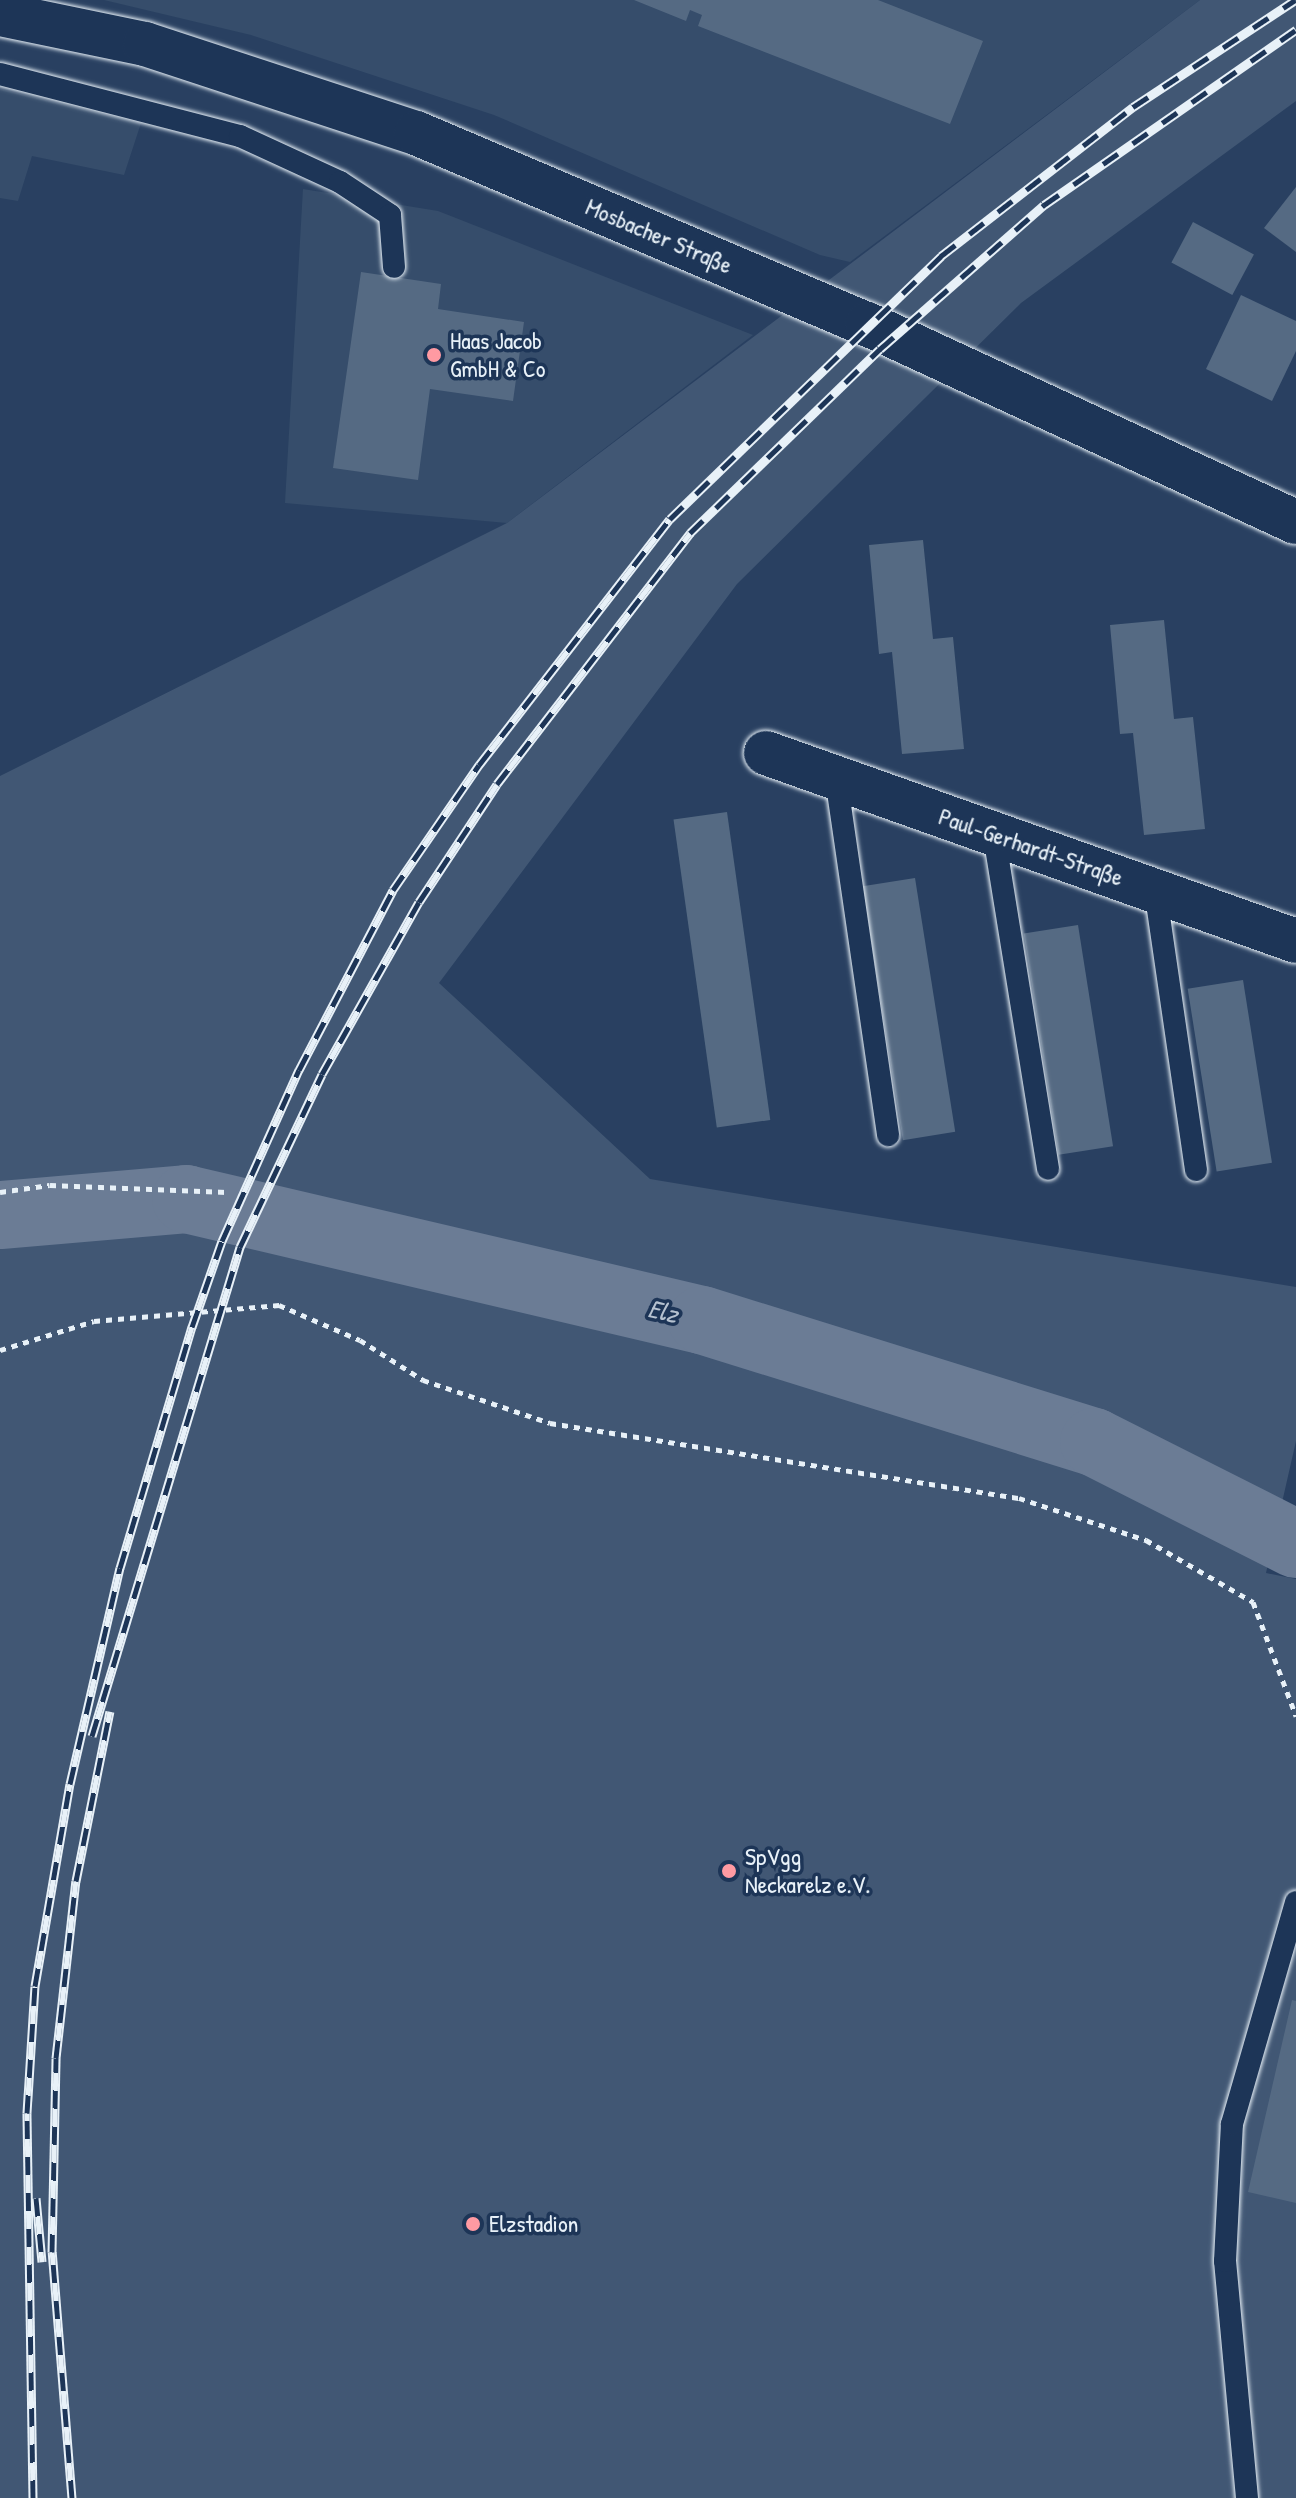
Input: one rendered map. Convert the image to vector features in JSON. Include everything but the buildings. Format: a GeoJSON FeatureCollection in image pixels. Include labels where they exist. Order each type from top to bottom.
{"type":"FeatureCollection","features":[{"type":"Feature","properties":{"kind":"street","name":"Mosbacher Straße"},"geometry":{"type":"LineString","coordinates":[[0,14],[145,44],[416,133],[867,324],[1296,522]]}},
{"type":"Feature","properties":{"kind":"street","name":"Paul-Gerhardt-Straße"},"geometry":{"type":"LineString","coordinates":[[766,753],[1296,941]]}},
{"type":"Feature","properties":{"kind":"lane"},"geometry":{"type":"LineString","coordinates":[[0,74],[240,136],[340,182],[390,215],[394,267]]}},
{"type":"Feature","properties":{"kind":"lane"},"geometry":{"type":"LineString","coordinates":[[836,778],[888,1135]]}},
{"type":"Feature","properties":{"kind":"lane"},"geometry":{"type":"LineString","coordinates":[[994,835],[1048,1169]]}},
{"type":"Feature","properties":{"kind":"lane"},"geometry":{"type":"LineString","coordinates":[[1155,889],[1196,1170]]}},
{"type":"Feature","properties":{"kind":"lane"},"geometry":{"type":"LineString","coordinates":[[1247,2498],[1225,2261],[1232,2124],[1296,1902]]}},
{"type":"Feature","properties":{"kind":"path"},"geometry":{"type":"LineString","coordinates":[[0,1192],[50,1185],[227,1192]]}},
{"type":"Feature","properties":{"kind":"path"},"geometry":{"type":"LineString","coordinates":[[0,1350],[94,1321],[279,1305],[360,1340],[423,1380],[550,1423],[1019,1498],[1146,1540],[1253,1602],[1296,1716]]}},
{"type":"Feature","properties":{"kind":"path"},"geometry":{"type":"LineString","coordinates":[[1285,1683],[1296,1690]]}},
{"type":"Feature","properties":{"kind":"shaded area"},"geometry":{"type":"Polygon","coordinates":[[[104,0],[1200,0],[850,262],[820,255],[494,115],[251,35],[104,0]]]}},
{"type":"Feature","properties":{"kind":"shaded area"},"geometry":{"type":"Polygon","coordinates":[[[1200,0],[1296,0],[1296,101],[1021,303],[737,584],[439,983],[650,1179],[1296,1287],[1296,1441],[1266,1573],[1296,1579],[1296,2498],[0,2498],[0,776],[507,523],[1200,0]]]}},
{"type":"Feature","properties":{"kind":"shaded area"},"geometry":{"type":"Polygon","coordinates":[[[0,89],[141,123],[124,175],[32,156],[18,201],[0,198],[0,89]]]}},
{"type":"Feature","properties":{"kind":"shaded area"},"geometry":{"type":"Polygon","coordinates":[[[303,189],[438,211],[753,335],[507,523],[285,503],[303,189]]]}},
{"type":"Feature","properties":{"kind":"waterway","name":"Elz"},"geometry":{"type":"LineString","coordinates":[[0,1215],[186,1199],[702,1320],[1094,1442],[1296,1544]]}},
{"type":"Feature","properties":{"kind":"railway"},"geometry":{"type":"LineString","coordinates":[[33,2498],[27,2113],[35,1986],[70,1784],[120,1568],[192,1327],[222,1241],[299,1070],[393,890],[479,765],[670,519],[941,256],[1133,107],[1295,0]]}},
{"type":"Feature","properties":{"kind":"railway"},"geometry":{"type":"LineString","coordinates":[[92,1736],[240,1247],[322,1074],[419,902],[497,784],[690,533],[880,349],[1044,205],[1296,30]]}},
{"type":"Feature","properties":{"kind":"railway"},"geometry":{"type":"LineString","coordinates":[[72,2498],[52,2252],[56,2058],[76,1881],[110,1711]]}},
{"type":"Feature","properties":{"kind":"railway"},"geometry":{"type":"LineString","coordinates":[[36,2198],[42,2262]]}},
{"type":"Feature","properties":{"kind":"place","name":"Haas Jacob GmbH & Co"},"geometry":{"type":"Point","coordinates":[434,355]}},
{"type":"Feature","properties":{"kind":"place","name":"SpVgg Neckarelz e.V."},"geometry":{"type":"Point","coordinates":[729,1871]}},
{"type":"Feature","properties":{"kind":"place","name":"Elzstadion"},"geometry":{"type":"Point","coordinates":[473,2224]}}]}
